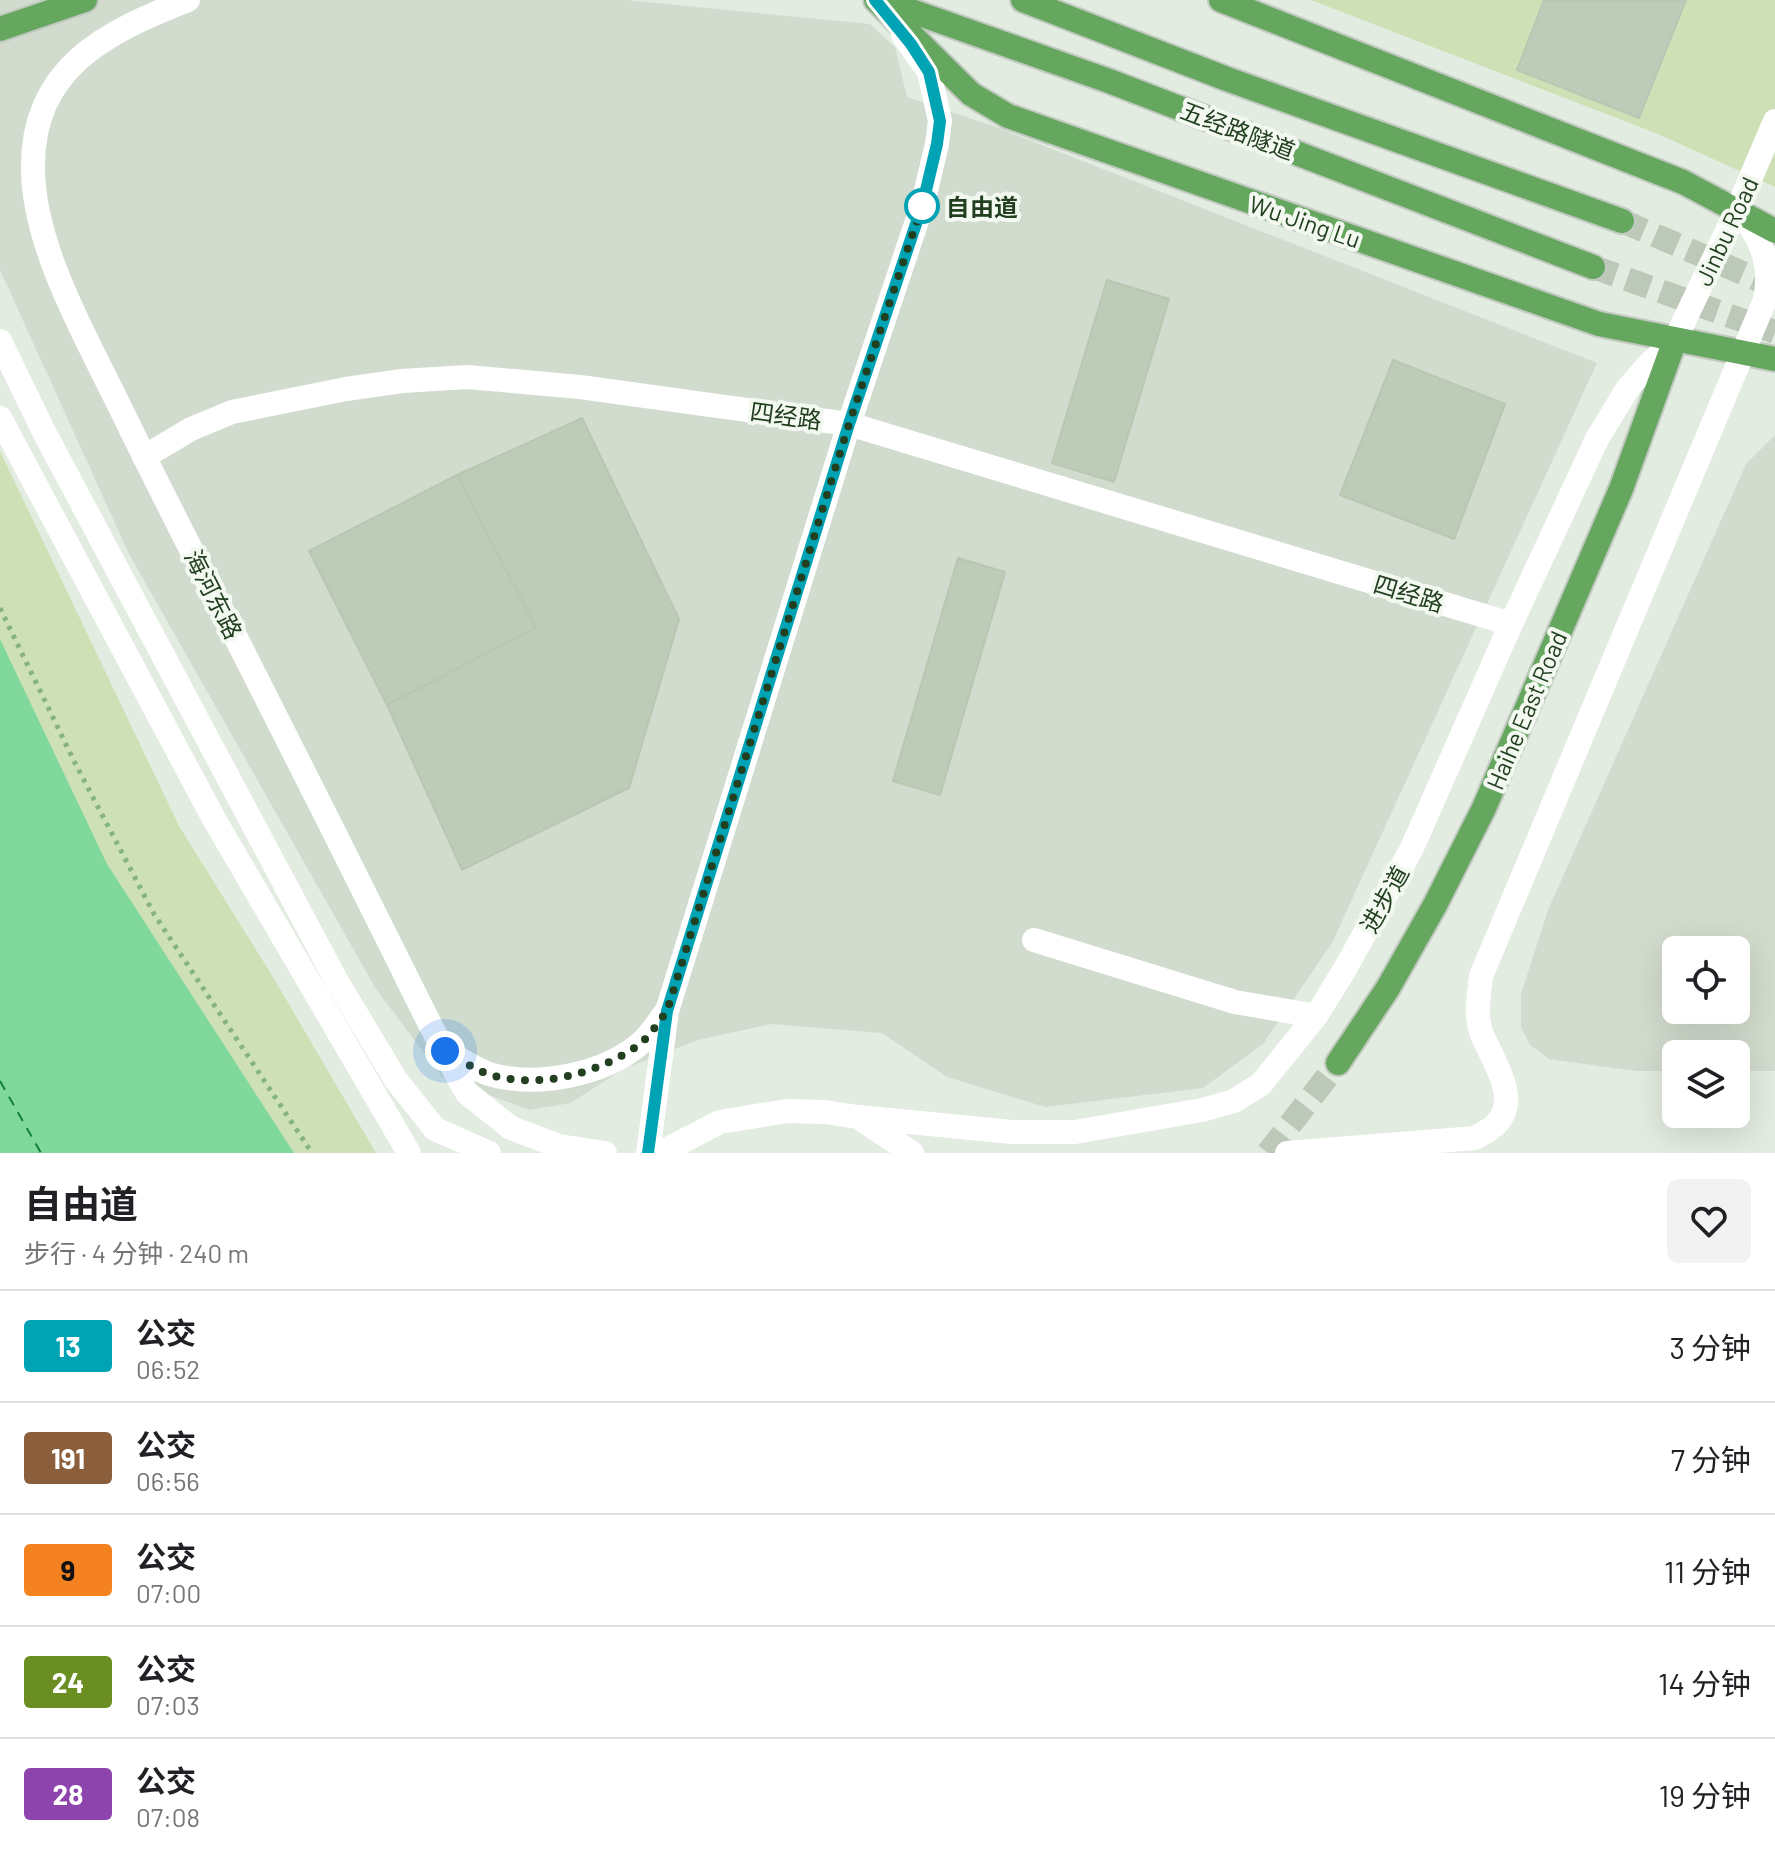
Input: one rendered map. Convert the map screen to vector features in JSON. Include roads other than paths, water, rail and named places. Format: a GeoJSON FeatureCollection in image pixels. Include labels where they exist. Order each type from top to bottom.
{"type":"FeatureCollection","features":[{"type":"Feature","properties":{"kind":"main road"},"geometry":{"type":"LineString","coordinates":[[0,29],[85,0]]}},
{"type":"Feature","properties":{"kind":"main road","name":"五经路隧道"},"geometry":{"type":"LineString","coordinates":[[877,0],[1109,81],[1593,267]]}},
{"type":"Feature","properties":{"kind":"main road","name":"Wu Jing Lu"},"geometry":{"type":"LineString","coordinates":[[877,0],[971,94],[1008,116],[1599,324],[1775,359]]}},
{"type":"Feature","properties":{"kind":"main road","name":"五经路隧道"},"geometry":{"type":"LineString","coordinates":[[1023,0],[1242,85],[1622,221]]}},
{"type":"Feature","properties":{"kind":"main road"},"geometry":{"type":"LineString","coordinates":[[1221,0],[1683,182],[1775,231]]}},
{"type":"Feature","properties":{"kind":"main road","name":"Haihe East Road"},"geometry":{"type":"LineString","coordinates":[[1338,1063],[1388,988],[1484,808],[1621,489],[1675,340]]}},
{"type":"Feature","properties":{"kind":"street","name":"海河东路"},"geometry":{"type":"LineString","coordinates":[[188,0],[133,21],[89,49],[60,77],[44,105],[36,137],[33,170],[38,209],[53,265],[144,457],[467,1093],[511,1128],[559,1146],[605,1153]]}},
{"type":"Feature","properties":{"kind":"street"},"geometry":{"type":"LineString","coordinates":[[648,1153],[667,1011],[849,424],[923,203],[940,121],[929,72],[877,0]]}},
{"type":"Feature","properties":{"kind":"street","name":"Jinbu Road"},"geometry":{"type":"LineString","coordinates":[[1675,340],[1737,210],[1775,121]]}},
{"type":"Feature","properties":{"kind":"street"},"geometry":{"type":"LineString","coordinates":[[1287,1153],[1475,1138],[1496,1124],[1507,1106],[1503,1081],[1480,1030],[1478,1005],[1481,976],[1765,300],[1768,275],[1763,249],[1756,233],[1737,210]]}},
{"type":"Feature","properties":{"kind":"street","name":"进步道"},"geometry":{"type":"LineString","coordinates":[[660,1153],[720,1122],[787,1111],[825,1112],[1012,1132],[1075,1132],[1202,1110],[1234,1101],[1261,1084],[1316,1016],[1412,848],[1597,439],[1628,388],[1675,340]]}},
{"type":"Feature","properties":{"kind":"street"},"geometry":{"type":"LineString","coordinates":[[0,341],[52,446],[336,980],[396,1080],[435,1129],[489,1153]]}},
{"type":"Feature","properties":{"kind":"street","name":"四经路"},"geometry":{"type":"LineString","coordinates":[[144,457],[191,429],[232,412],[388,383],[467,377],[580,387],[849,424],[1511,624]]}},
{"type":"Feature","properties":{"kind":"street"},"geometry":{"type":"LineString","coordinates":[[0,418],[214,819],[409,1153]]}},
{"type":"Feature","properties":{"kind":"street"},"geometry":{"type":"LineString","coordinates":[[1034,940],[1235,1002],[1316,1016]]}},
{"type":"Feature","properties":{"kind":"street"},"geometry":{"type":"LineString","coordinates":[[445,1051],[488,1074],[523,1079],[567,1078],[608,1063],[642,1042],[667,1011]]}},
{"type":"Feature","properties":{"kind":"street"},"geometry":{"type":"LineString","coordinates":[[858,1117],[912,1153]]}},
{"type":"Feature","properties":{"kind":"tunnel"},"geometry":{"type":"LineString","coordinates":[[1622,221],[1775,287]]}},
{"type":"Feature","properties":{"kind":"tunnel"},"geometry":{"type":"LineString","coordinates":[[1593,267],[1775,332]]}},
{"type":"Feature","properties":{"kind":"tunnel"},"geometry":{"type":"LineString","coordinates":[[1268,1153],[1338,1063]]}},
{"type":"Feature","properties":{"kind":"place","name":"自由道"},"geometry":{"type":"Point","coordinates":[922,206]}}]}
